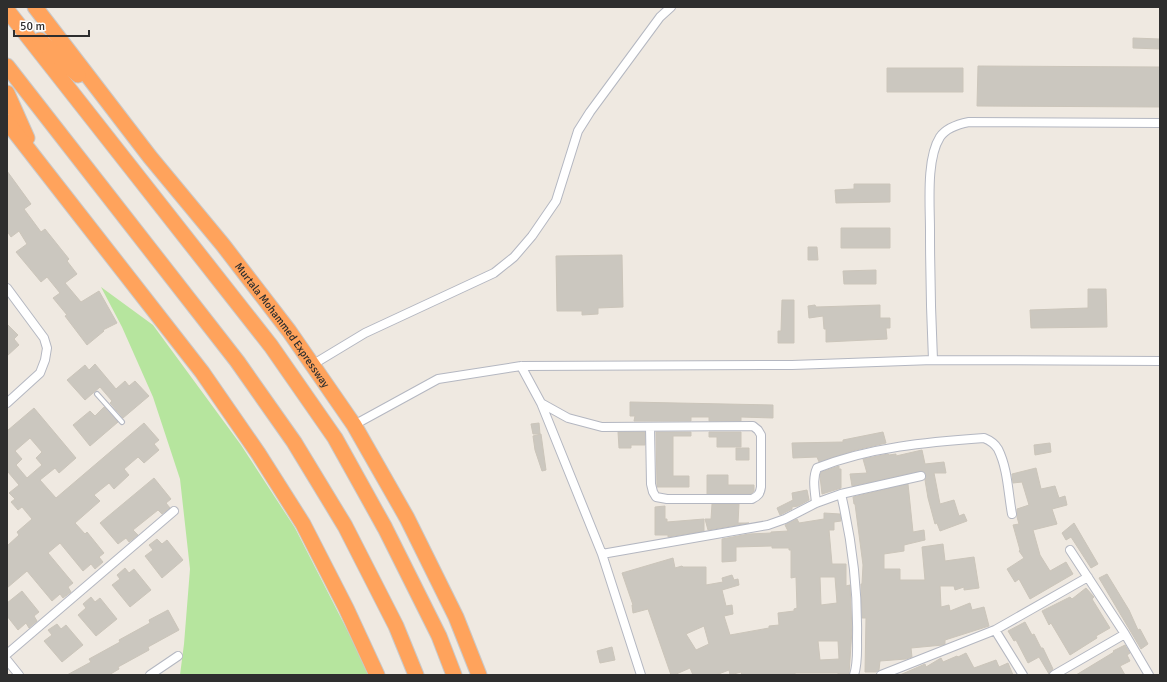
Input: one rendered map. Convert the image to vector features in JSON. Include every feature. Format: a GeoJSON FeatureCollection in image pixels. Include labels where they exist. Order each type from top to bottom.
{"type":"FeatureCollection","features":[{"type":"Feature","properties":{"kind":"highway","name":"Murtala Mohammed Expressway"},"geometry":{"type":"LineString","coordinates":[[34,7],[150,157],[223,245],[288,331],[354,425],[407,518],[456,617],[479,675]]}},
{"type":"Feature","properties":{"kind":"highway","name":"Murtala Mohammed Expressway"},"geometry":{"type":"LineString","coordinates":[[7,10],[271,346],[335,438],[385,528],[439,636],[454,675]]}},
{"type":"Feature","properties":{"kind":"highway"},"geometry":{"type":"LineString","coordinates":[[7,10],[110,105]]}},
{"type":"Feature","properties":{"kind":"highway"},"geometry":{"type":"LineString","coordinates":[[7,66],[237,361],[294,442],[345,526],[396,626],[416,675]]}},
{"type":"Feature","properties":{"kind":"highway"},"geometry":{"type":"LineString","coordinates":[[7,93],[36,159]]}},
{"type":"Feature","properties":{"kind":"highway"},"geometry":{"type":"LineString","coordinates":[[7,122],[202,372],[258,453],[303,524],[346,608],[376,675]]}},
{"type":"Feature","properties":{"kind":"street"},"geometry":{"type":"LineString","coordinates":[[312,365],[364,333],[494,273],[514,257],[532,236],[556,201],[578,131],[590,112],[660,17],[671,7]]}},
{"type":"Feature","properties":{"kind":"street"},"geometry":{"type":"LineString","coordinates":[[933,360],[930,304],[930,185],[933,151],[940,136],[953,126],[969,122],[1160,123]]}},
{"type":"Feature","properties":{"kind":"street"},"geometry":{"type":"LineString","coordinates":[[7,288],[44,338],[47,348],[45,360],[40,373],[7,403]]}},
{"type":"Feature","properties":{"kind":"street"},"geometry":{"type":"LineString","coordinates":[[354,425],[438,379],[521,366],[792,365],[933,360],[1160,361]]}},
{"type":"Feature","properties":{"kind":"street"},"geometry":{"type":"LineString","coordinates":[[521,366],[541,403],[602,554],[641,675]]}},
{"type":"Feature","properties":{"kind":"street"},"geometry":{"type":"LineString","coordinates":[[541,403],[568,418],[602,427],[753,426],[761,435],[761,487],[758,495],[752,499],[667,499],[656,497],[651,484],[650,427]]}},
{"type":"Feature","properties":{"kind":"street"},"geometry":{"type":"LineString","coordinates":[[816,502],[814,480],[817,468],[863,454],[920,443],[984,438],[989,440],[997,448],[1003,464],[1012,514]]}},
{"type":"Feature","properties":{"kind":"street"},"geometry":{"type":"LineString","coordinates":[[602,554],[768,526],[785,519],[816,502],[841,494],[921,476]]}},
{"type":"Feature","properties":{"kind":"street"},"geometry":{"type":"LineString","coordinates":[[841,494],[849,527],[854,564],[857,625],[857,665],[854,675]]}},
{"type":"Feature","properties":{"kind":"street"},"geometry":{"type":"LineString","coordinates":[[7,654],[174,512]]}},
{"type":"Feature","properties":{"kind":"street"},"geometry":{"type":"LineString","coordinates":[[1070,550],[1125,634],[1146,674]]}},
{"type":"Feature","properties":{"kind":"street"},"geometry":{"type":"LineString","coordinates":[[881,675],[995,630],[1088,576]]}},
{"type":"Feature","properties":{"kind":"street"},"geometry":{"type":"LineString","coordinates":[[995,630],[1022,675]]}},
{"type":"Feature","properties":{"kind":"street"},"geometry":{"type":"LineString","coordinates":[[1054,675],[1125,634]]}},
{"type":"Feature","properties":{"kind":"street"},"geometry":{"type":"LineString","coordinates":[[150,675],[178,656]]}},
{"type":"Feature","properties":{"kind":"street"},"geometry":{"type":"LineString","coordinates":[[7,660],[19,675]]}},
{"type":"Feature","properties":{"kind":"lane"},"geometry":{"type":"LineString","coordinates":[[97,394],[122,422]]}},
{"type":"Feature","properties":{"kind":"green space"},"geometry":{"type":"Polygon","coordinates":[[[101,287],[153,325],[241,445],[295,528],[369,675],[180,675],[190,569],[180,479],[153,397],[122,327],[101,287]]]}},
{"type":"Feature","properties":{"kind":"building"},"geometry":{"type":"Polygon","coordinates":[[[1133,38],[1160,39],[1160,49],[1133,48],[1133,38]]]}},
{"type":"Feature","properties":{"kind":"building"},"geometry":{"type":"Polygon","coordinates":[[[978,66],[1160,67],[1160,107],[977,106],[978,66]]]}},
{"type":"Feature","properties":{"kind":"building"},"geometry":{"type":"Polygon","coordinates":[[[887,68],[963,68],[963,92],[887,92],[887,68]]]}},
{"type":"Feature","properties":{"kind":"building"},"geometry":{"type":"Polygon","coordinates":[[[7,171],[31,204],[24,209],[41,232],[45,229],[69,259],[67,261],[77,274],[65,283],[81,302],[99,291],[117,323],[103,330],[104,331],[87,345],[65,316],[67,315],[53,298],[60,293],[47,277],[41,282],[16,252],[27,244],[19,231],[11,237],[7,231],[7,171]]]}},
{"type":"Feature","properties":{"kind":"building"},"geometry":{"type":"Polygon","coordinates":[[[854,184],[890,184],[890,202],[836,203],[835,190],[854,189],[854,184]]]}},
{"type":"Feature","properties":{"kind":"building"},"geometry":{"type":"Polygon","coordinates":[[[841,228],[890,228],[890,248],[841,248],[841,228]]]}},
{"type":"Feature","properties":{"kind":"building"},"geometry":{"type":"Polygon","coordinates":[[[808,247],[817,247],[818,260],[808,260],[808,247]]]}},
{"type":"Feature","properties":{"kind":"building"},"geometry":{"type":"Polygon","coordinates":[[[622,255],[623,307],[598,308],[598,314],[582,315],[582,311],[557,311],[556,256],[622,255]]]}},
{"type":"Feature","properties":{"kind":"building"},"geometry":{"type":"Polygon","coordinates":[[[876,270],[876,284],[844,284],[843,271],[876,270]]]}},
{"type":"Feature","properties":{"kind":"building"},"geometry":{"type":"Polygon","coordinates":[[[1088,289],[1106,289],[1107,327],[1031,328],[1030,310],[1088,308],[1088,289]]]}},
{"type":"Feature","properties":{"kind":"building"},"geometry":{"type":"Polygon","coordinates":[[[782,300],[794,300],[794,343],[778,343],[778,331],[781,331],[782,300]]]}},
{"type":"Feature","properties":{"kind":"building"},"geometry":{"type":"Polygon","coordinates":[[[815,305],[816,307],[880,305],[880,318],[890,318],[890,328],[886,328],[887,339],[826,342],[826,329],[824,329],[823,316],[809,318],[808,306],[815,305]]]}},
{"type":"Feature","properties":{"kind":"building"},"geometry":{"type":"Polygon","coordinates":[[[7,324],[18,335],[14,339],[19,345],[7,356],[7,324]]]}},
{"type":"Feature","properties":{"kind":"building"},"geometry":{"type":"Polygon","coordinates":[[[95,364],[116,389],[125,381],[129,386],[135,381],[149,396],[123,418],[110,403],[112,401],[100,387],[85,400],[67,380],[85,365],[89,370],[95,364]]]}},
{"type":"Feature","properties":{"kind":"building"},"geometry":{"type":"Polygon","coordinates":[[[630,402],[773,405],[773,418],[741,417],[741,421],[709,421],[709,417],[691,417],[691,421],[634,421],[635,416],[630,416],[630,402]]]}},
{"type":"Feature","properties":{"kind":"building"},"geometry":{"type":"Polygon","coordinates":[[[104,407],[118,422],[90,446],[73,425],[90,411],[95,416],[104,407]]]}},
{"type":"Feature","properties":{"kind":"building"},"geometry":{"type":"Polygon","coordinates":[[[34,408],[76,458],[59,473],[55,468],[40,480],[56,498],[144,423],[159,440],[154,444],[159,450],[144,463],[138,457],[124,469],[129,475],[114,489],[109,483],[94,495],[100,501],[75,523],[85,534],[87,532],[104,553],[99,557],[103,562],[95,569],[91,564],[83,571],[60,543],[48,553],[73,583],[68,587],[71,592],[63,598],[60,594],[52,601],[27,571],[7,588],[7,546],[19,535],[17,532],[32,519],[22,507],[18,510],[11,502],[15,499],[9,493],[19,485],[7,472],[7,431],[34,408]],[[30,438],[15,451],[22,459],[16,465],[27,478],[42,465],[36,458],[42,452],[30,438]]]}},
{"type":"Feature","properties":{"kind":"building"},"geometry":{"type":"Polygon","coordinates":[[[539,423],[540,434],[533,434],[531,424],[539,423]]]}},
{"type":"Feature","properties":{"kind":"building"},"geometry":{"type":"Polygon","coordinates":[[[618,432],[645,432],[645,445],[631,445],[631,448],[619,448],[618,432]]]}},
{"type":"Feature","properties":{"kind":"building"},"geometry":{"type":"Polygon","coordinates":[[[656,432],[691,432],[691,436],[673,436],[673,476],[689,476],[689,487],[657,487],[656,432]]]}},
{"type":"Feature","properties":{"kind":"building"},"geometry":{"type":"Polygon","coordinates":[[[709,432],[741,432],[741,447],[717,447],[717,437],[709,437],[709,432]]]}},
{"type":"Feature","properties":{"kind":"building"},"geometry":{"type":"Polygon","coordinates":[[[883,432],[886,443],[856,450],[819,462],[817,457],[793,458],[792,443],[843,442],[843,440],[883,432]]]}},
{"type":"Feature","properties":{"kind":"building"},"geometry":{"type":"Polygon","coordinates":[[[541,434],[546,470],[542,471],[535,450],[533,436],[541,434]]]}},
{"type":"Feature","properties":{"kind":"building"},"geometry":{"type":"Polygon","coordinates":[[[1050,443],[1051,452],[1035,455],[1034,445],[1050,443]]]}},
{"type":"Feature","properties":{"kind":"building"},"geometry":{"type":"Polygon","coordinates":[[[736,448],[749,448],[749,460],[736,460],[736,448]]]}},
{"type":"Feature","properties":{"kind":"building"},"geometry":{"type":"Polygon","coordinates":[[[922,450],[925,464],[944,462],[946,473],[934,473],[940,504],[954,500],[959,516],[964,514],[967,521],[940,531],[937,523],[935,524],[928,498],[925,480],[926,474],[922,471],[852,486],[850,474],[867,473],[863,459],[888,454],[896,454],[896,456],[922,450]]]}},
{"type":"Feature","properties":{"kind":"building"},"geometry":{"type":"Polygon","coordinates":[[[839,466],[839,469],[841,469],[841,488],[822,494],[821,472],[839,466]]]}},
{"type":"Feature","properties":{"kind":"building"},"geometry":{"type":"Polygon","coordinates":[[[1036,468],[1041,489],[1055,486],[1059,498],[1065,496],[1067,505],[1052,509],[1057,524],[1033,530],[1040,555],[1050,571],[1066,562],[1073,574],[1030,599],[1019,579],[1015,582],[1007,569],[1024,558],[1019,551],[1013,525],[1019,524],[1017,509],[1029,505],[1022,482],[1013,483],[1012,474],[1036,468]]]}},
{"type":"Feature","properties":{"kind":"building"},"geometry":{"type":"Polygon","coordinates":[[[707,475],[728,475],[728,485],[754,485],[754,491],[751,494],[707,494],[707,475]]]}},
{"type":"Feature","properties":{"kind":"building"},"geometry":{"type":"Polygon","coordinates":[[[154,478],[171,499],[166,503],[170,508],[162,514],[158,510],[133,530],[138,535],[129,542],[126,538],[118,544],[100,523],[154,478]]]}},
{"type":"Feature","properties":{"kind":"building"},"geometry":{"type":"Polygon","coordinates":[[[908,484],[913,532],[924,530],[925,540],[904,545],[904,551],[884,554],[884,569],[900,569],[900,580],[925,580],[922,547],[943,544],[945,561],[974,557],[979,588],[964,590],[964,587],[955,590],[954,586],[940,586],[941,607],[949,605],[950,611],[970,603],[972,610],[984,607],[989,626],[945,640],[945,644],[943,645],[911,648],[912,657],[906,659],[880,661],[879,670],[876,672],[865,672],[866,618],[862,618],[861,584],[863,565],[853,497],[908,484]]]}},
{"type":"Feature","properties":{"kind":"building"},"geometry":{"type":"Polygon","coordinates":[[[807,490],[809,500],[798,506],[792,507],[792,509],[780,515],[777,508],[793,500],[792,493],[807,490]]]}},
{"type":"Feature","properties":{"kind":"building"},"geometry":{"type":"Polygon","coordinates":[[[712,504],[739,504],[738,523],[749,523],[708,530],[705,519],[711,519],[712,504]]]}},
{"type":"Feature","properties":{"kind":"building"},"geometry":{"type":"Polygon","coordinates":[[[665,506],[665,519],[667,519],[667,522],[704,519],[704,531],[668,537],[668,535],[655,535],[655,507],[665,506]]]}},
{"type":"Feature","properties":{"kind":"building"},"geometry":{"type":"Polygon","coordinates":[[[824,513],[840,514],[841,521],[834,522],[834,530],[829,530],[832,564],[846,564],[846,586],[850,585],[852,630],[849,674],[795,673],[795,675],[742,675],[741,672],[730,675],[729,670],[716,675],[693,675],[690,668],[671,675],[648,609],[633,613],[633,605],[622,573],[673,558],[675,568],[682,566],[706,567],[706,585],[723,582],[722,578],[732,575],[734,580],[738,579],[739,585],[722,590],[726,606],[732,605],[733,614],[724,616],[730,635],[769,628],[769,626],[779,625],[778,613],[794,611],[794,609],[797,608],[796,577],[791,578],[791,550],[789,550],[789,548],[772,548],[772,546],[736,547],[736,561],[722,562],[722,539],[749,534],[788,531],[785,525],[797,519],[799,523],[824,519],[824,513]],[[820,577],[821,605],[837,603],[835,577],[820,577]],[[704,626],[686,634],[696,650],[709,644],[704,626]],[[818,641],[820,660],[839,659],[838,641],[818,641]]]}},
{"type":"Feature","properties":{"kind":"building"},"geometry":{"type":"Polygon","coordinates":[[[1074,523],[1098,564],[1091,568],[1071,537],[1066,540],[1062,533],[1074,523]]]}},
{"type":"Feature","properties":{"kind":"building"},"geometry":{"type":"Polygon","coordinates":[[[157,539],[162,544],[167,540],[183,560],[162,578],[145,556],[153,550],[149,545],[157,539]]]}},
{"type":"Feature","properties":{"kind":"building"},"geometry":{"type":"Polygon","coordinates":[[[125,568],[129,573],[134,569],[151,590],[130,607],[112,585],[120,579],[117,575],[125,568]]]}},
{"type":"Feature","properties":{"kind":"building"},"geometry":{"type":"Polygon","coordinates":[[[1107,574],[1129,610],[1138,630],[1140,629],[1148,644],[1141,649],[1099,578],[1107,574]]]}},
{"type":"Feature","properties":{"kind":"building"},"geometry":{"type":"Polygon","coordinates":[[[1086,588],[1094,597],[1092,599],[1110,628],[1096,636],[1097,638],[1070,655],[1051,623],[1049,625],[1042,611],[1070,597],[1072,599],[1086,588]]]}},
{"type":"Feature","properties":{"kind":"building"},"geometry":{"type":"Polygon","coordinates":[[[22,591],[39,612],[34,616],[37,621],[29,628],[26,623],[18,630],[7,616],[7,603],[22,591]]]}},
{"type":"Feature","properties":{"kind":"building"},"geometry":{"type":"Polygon","coordinates":[[[91,597],[95,602],[100,598],[117,619],[96,636],[78,615],[86,608],[83,604],[91,597]]]}},
{"type":"Feature","properties":{"kind":"building"},"geometry":{"type":"Polygon","coordinates":[[[168,610],[179,630],[148,647],[149,650],[118,667],[119,669],[109,675],[67,675],[91,662],[89,659],[120,642],[119,640],[150,623],[149,620],[168,610]]]}},
{"type":"Feature","properties":{"kind":"building"},"geometry":{"type":"Polygon","coordinates":[[[1025,622],[1032,635],[1034,634],[1041,648],[1043,648],[1053,669],[1049,674],[1039,657],[1028,663],[1016,640],[1014,641],[1008,631],[1025,622]]]}},
{"type":"Feature","properties":{"kind":"building"},"geometry":{"type":"Polygon","coordinates":[[[57,624],[61,629],[66,625],[83,645],[62,662],[44,641],[52,635],[48,630],[57,624]]]}},
{"type":"Feature","properties":{"kind":"building"},"geometry":{"type":"Polygon","coordinates":[[[1125,645],[1130,653],[1127,655],[1130,661],[1120,666],[1125,675],[1076,675],[1114,652],[1113,651],[1125,645]]]}},
{"type":"Feature","properties":{"kind":"building"},"geometry":{"type":"Polygon","coordinates":[[[612,647],[615,660],[600,663],[597,651],[612,647]]]}},
{"type":"Feature","properties":{"kind":"building"},"geometry":{"type":"Polygon","coordinates":[[[966,653],[974,668],[996,660],[999,667],[1008,663],[1013,675],[900,675],[925,664],[926,667],[941,658],[943,662],[966,653]]]}}]}
